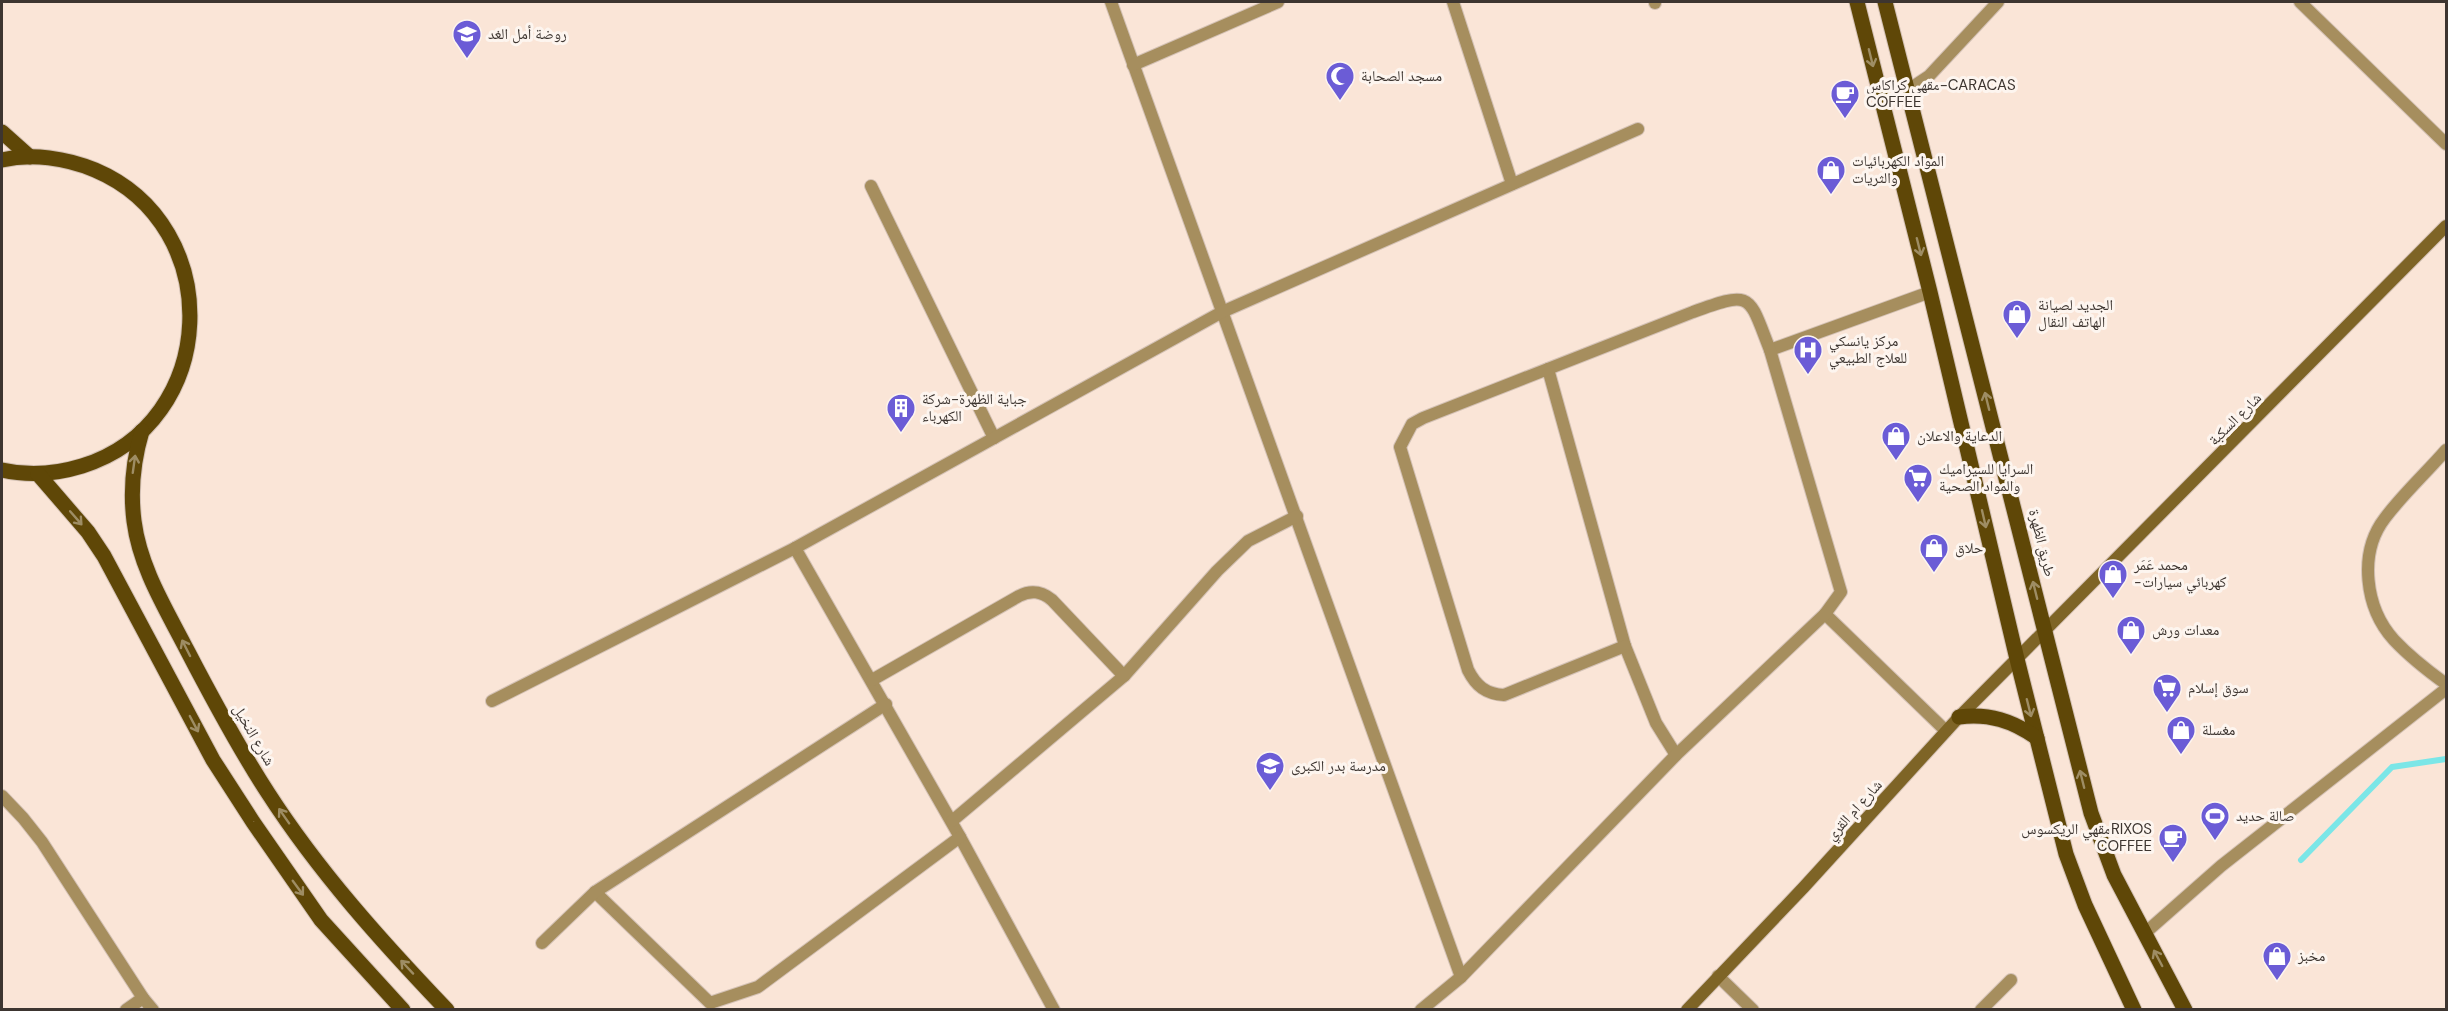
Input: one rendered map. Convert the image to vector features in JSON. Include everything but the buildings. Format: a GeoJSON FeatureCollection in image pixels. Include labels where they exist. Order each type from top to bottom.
{"type":"FeatureCollection","features":[{"type":"Feature","properties":{"kind":"main road"},"geometry":{"type":"LineString","coordinates":[[1857,2],[1930,292],[2066,854],[2085,905],[2134,1010]]}},
{"type":"Feature","properties":{"kind":"main road","name":"طريق الظهرة"},"geometry":{"type":"LineString","coordinates":[[1885,2],[2091,813],[2114,875],[2185,1010]]}},
{"type":"Feature","properties":{"kind":"main road"},"geometry":{"type":"LineString","coordinates":[[2,132],[30,157]]}},
{"type":"Feature","properties":{"kind":"main road"},"geometry":{"type":"LineString","coordinates":[[2,160],[30,157],[56,159],[82,165],[106,175],[128,189],[157,219],[169,236],[183,264],[190,294],[191,326],[186,355],[177,383],[161,409],[142,431],[120,449],[94,462],[67,471],[38,474],[2,470]]}},
{"type":"Feature","properties":{"kind":"main road","name":"شارع السكبة"},"geometry":{"type":"LineString","coordinates":[[2045,632],[2446,226]]}},
{"type":"Feature","properties":{"kind":"main road","name":"شارع النخيل"},"geometry":{"type":"LineString","coordinates":[[142,431],[133,460],[131,491],[134,522],[141,552],[152,581],[215,704],[267,792],[307,849],[359,916],[447,1010]]}},
{"type":"Feature","properties":{"kind":"main road"},"geometry":{"type":"LineString","coordinates":[[38,474],[88,532],[104,556],[213,760],[287,873],[321,920],[403,1010]]}},
{"type":"Feature","properties":{"kind":"main road","name":"شارع ام القري"},"geometry":{"type":"LineString","coordinates":[[1687,1010],[1804,887],[1946,730],[2045,632]]}},
{"type":"Feature","properties":{"kind":"main road"},"geometry":{"type":"LineString","coordinates":[[1959,717],[1973,715],[2001,719],[2026,730],[2037,738]]}},
{"type":"Feature","properties":{"kind":"street"},"geometry":{"type":"LineString","coordinates":[[1111,2],[1461,977]]}},
{"type":"Feature","properties":{"kind":"street"},"geometry":{"type":"LineString","coordinates":[[1133,65],[1278,2]]}},
{"type":"Feature","properties":{"kind":"street"},"geometry":{"type":"LineString","coordinates":[[1453,2],[1512,184]]}},
{"type":"Feature","properties":{"kind":"street"},"geometry":{"type":"LineString","coordinates":[[1908,90],[1929,75],[1998,2]]}},
{"type":"Feature","properties":{"kind":"street"},"geometry":{"type":"LineString","coordinates":[[2300,2],[2446,144]]}},
{"type":"Feature","properties":{"kind":"street"},"geometry":{"type":"LineString","coordinates":[[492,701],[795,548],[1222,312],[1638,129]]}},
{"type":"Feature","properties":{"kind":"street"},"geometry":{"type":"LineString","coordinates":[[871,186],[994,438]]}},
{"type":"Feature","properties":{"kind":"street"},"geometry":{"type":"LineString","coordinates":[[1770,350],[1930,292]]}},
{"type":"Feature","properties":{"kind":"street"},"geometry":{"type":"LineString","coordinates":[[1421,1010],[1461,977],[1676,755],[1826,615],[1841,592],[1770,350],[1756,315],[1748,302],[1734,298],[1694,312],[1423,418],[1412,424],[1400,447],[1468,670],[1479,687],[1492,694],[1504,695],[1625,646]]}},
{"type":"Feature","properties":{"kind":"street"},"geometry":{"type":"LineString","coordinates":[[1548,369],[1625,646],[1656,723],[1676,755]]}},
{"type":"Feature","properties":{"kind":"street"},"geometry":{"type":"LineString","coordinates":[[2446,450],[2384,519],[2372,540],[2368,554],[2369,589],[2381,621],[2401,647],[2446,684]]}},
{"type":"Feature","properties":{"kind":"street"},"geometry":{"type":"LineString","coordinates":[[952,821],[1124,676],[1240,549],[1270,528],[1297,516]]}},
{"type":"Feature","properties":{"kind":"street"},"geometry":{"type":"LineString","coordinates":[[795,548],[952,821],[1052,1009]]}},
{"type":"Feature","properties":{"kind":"street"},"geometry":{"type":"LineString","coordinates":[[872,680],[1019,596],[1033,591],[1052,600],[1124,676]]}},
{"type":"Feature","properties":{"kind":"street"},"geometry":{"type":"LineString","coordinates":[[1826,615],[1946,730]]}},
{"type":"Feature","properties":{"kind":"street"},"geometry":{"type":"LineString","coordinates":[[2145,933],[2221,866],[2446,689]]}},
{"type":"Feature","properties":{"kind":"street"},"geometry":{"type":"LineString","coordinates":[[542,943],[595,891],[886,704]]}},
{"type":"Feature","properties":{"kind":"street"},"geometry":{"type":"LineString","coordinates":[[2,796],[42,842],[153,1010]]}},
{"type":"Feature","properties":{"kind":"street"},"geometry":{"type":"LineString","coordinates":[[595,891],[714,1006],[758,987],[960,837]]}},
{"type":"Feature","properties":{"kind":"street"},"geometry":{"type":"LineString","coordinates":[[1718,976],[1753,1010]]}},
{"type":"Feature","properties":{"kind":"street"},"geometry":{"type":"LineString","coordinates":[[1981,1010],[2011,980]]}},
{"type":"Feature","properties":{"kind":"street"},"geometry":{"type":"LineString","coordinates":[[126,1010],[143,998]]}},
{"type":"Feature","properties":{"kind":"waterway"},"geometry":{"type":"LineString","coordinates":[[2301,860],[2392,767],[2446,759]]}},
{"type":"Feature","properties":{"kind":"place","name":"روضة أمل الغد"},"geometry":{"type":"Point","coordinates":[467,60]}},
{"type":"Feature","properties":{"kind":"place","name":"مسجد الصحابة"},"geometry":{"type":"Point","coordinates":[1340,102]}},
{"type":"Feature","properties":{"kind":"place","name":"مقهي كراكاس-CARACAS COFFEE"},"geometry":{"type":"Point","coordinates":[1845,120]}},
{"type":"Feature","properties":{"kind":"place","name":"المواد الكهربائيات والثريات"},"geometry":{"type":"Point","coordinates":[1831,196]}},
{"type":"Feature","properties":{"kind":"place","name":"الجديد لصيانة الهاتف النقال"},"geometry":{"type":"Point","coordinates":[2017,340]}},
{"type":"Feature","properties":{"kind":"place","name":"مركز يانسكي للعلاج الطبيعي"},"geometry":{"type":"Point","coordinates":[1808,376]}},
{"type":"Feature","properties":{"kind":"place","name":"جباية الظهرة-شركة الكهرباء"},"geometry":{"type":"Point","coordinates":[901,434]}},
{"type":"Feature","properties":{"kind":"place","name":"الدعاية والاعلان"},"geometry":{"type":"Point","coordinates":[1896,462]}},
{"type":"Feature","properties":{"kind":"place","name":"السرايا للسيراميك والمواد الصحية"},"geometry":{"type":"Point","coordinates":[1918,504]}},
{"type":"Feature","properties":{"kind":"place","name":"حلاق"},"geometry":{"type":"Point","coordinates":[1934,574]}},
{"type":"Feature","properties":{"kind":"place","name":"محمد عَمَر -كهربائي سيارات"},"geometry":{"type":"Point","coordinates":[2113,600]}},
{"type":"Feature","properties":{"kind":"place","name":"معدات ورش"},"geometry":{"type":"Point","coordinates":[2131,656]}},
{"type":"Feature","properties":{"kind":"place","name":"سوق إسلام"},"geometry":{"type":"Point","coordinates":[2167,714]}},
{"type":"Feature","properties":{"kind":"place","name":"مغسلة"},"geometry":{"type":"Point","coordinates":[2181,756]}},
{"type":"Feature","properties":{"kind":"place","name":"مدرسة بدر الكبرى"},"geometry":{"type":"Point","coordinates":[1270,792]}},
{"type":"Feature","properties":{"kind":"place","name":"صالة حديد"},"geometry":{"type":"Point","coordinates":[2215,842]}},
{"type":"Feature","properties":{"kind":"place","name":"مقهي الريكسوسRIXOS COFFEE"},"geometry":{"type":"Point","coordinates":[2173,864]}},
{"type":"Feature","properties":{"kind":"place","name":"مخبز"},"geometry":{"type":"Point","coordinates":[2277,982]}}]}
